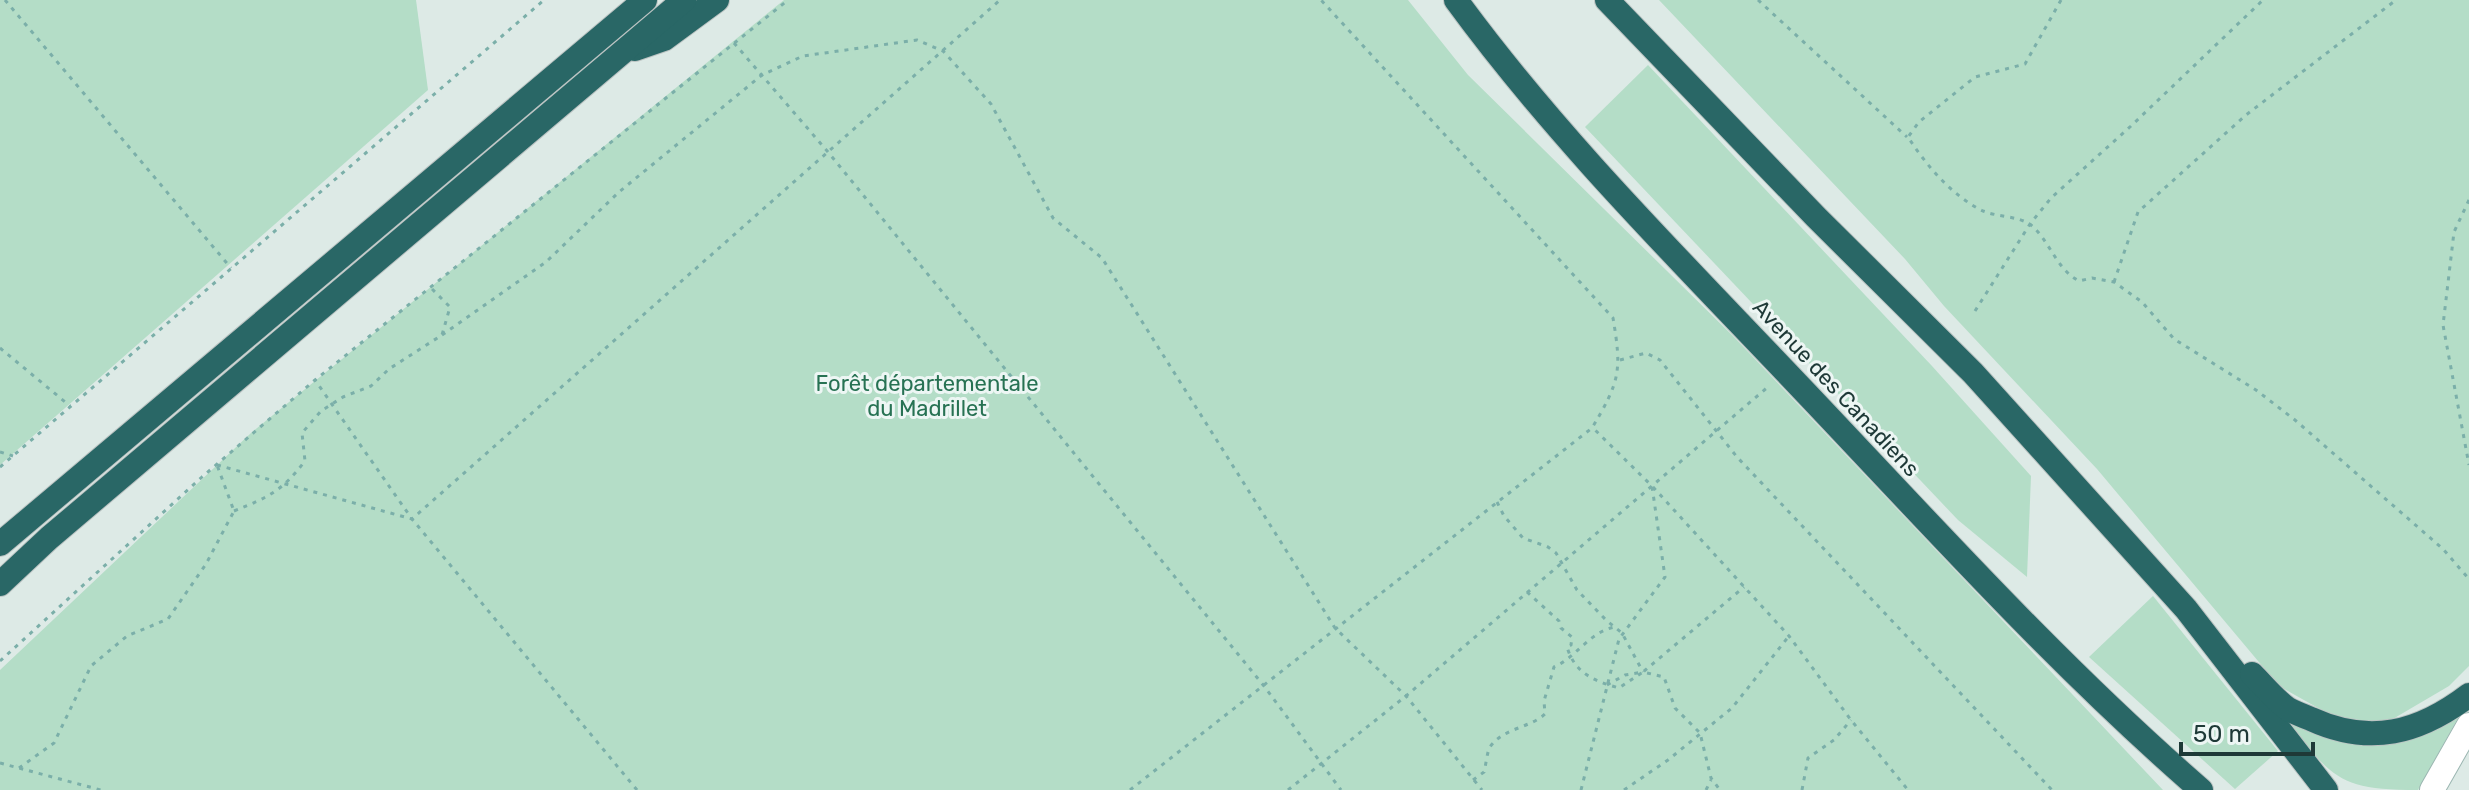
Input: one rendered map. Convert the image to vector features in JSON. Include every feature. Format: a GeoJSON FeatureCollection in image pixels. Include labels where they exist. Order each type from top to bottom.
{"type":"FeatureCollection","features":[{"type":"Feature","properties":{"kind":"highway"},"geometry":{"type":"LineString","coordinates":[[578,57],[596,21],[619,0]]}},
{"type":"Feature","properties":{"kind":"highway"},"geometry":{"type":"LineString","coordinates":[[0,544],[645,0]]}},
{"type":"Feature","properties":{"kind":"highway"},"geometry":{"type":"LineString","coordinates":[[0,584],[61,528],[684,0]]}},
{"type":"Feature","properties":{"kind":"highway"},"geometry":{"type":"LineString","coordinates":[[618,56],[664,39],[717,0]]}},
{"type":"Feature","properties":{"kind":"highway","name":"Avenue des Canadiens"},"geometry":{"type":"LineString","coordinates":[[1456,0],[1545,112],[1615,191],[1981,581],[2156,751],[2201,790]]}},
{"type":"Feature","properties":{"kind":"highway"},"geometry":{"type":"LineString","coordinates":[[1607,0],[1816,217],[1973,373],[2186,609],[2288,709],[2325,726],[2361,735],[2397,732],[2440,716],[2469,695]]}},
{"type":"Feature","properties":{"kind":"highway"},"geometry":{"type":"LineString","coordinates":[[2186,609],[2326,790]]}},
{"type":"Feature","properties":{"kind":"street"},"geometry":{"type":"LineString","coordinates":[[2432,790],[2469,725]]}},
{"type":"Feature","properties":{"kind":"path"},"geometry":{"type":"LineString","coordinates":[[5,0],[231,268]]}},
{"type":"Feature","properties":{"kind":"path"},"geometry":{"type":"LineString","coordinates":[[0,467],[544,0]]}},
{"type":"Feature","properties":{"kind":"path"},"geometry":{"type":"LineString","coordinates":[[0,661],[315,380],[788,0]]}},
{"type":"Feature","properties":{"kind":"path"},"geometry":{"type":"LineString","coordinates":[[412,519],[1000,0]]}},
{"type":"Feature","properties":{"kind":"path"},"geometry":{"type":"LineString","coordinates":[[1130,790],[1592,428],[1611,396],[1620,360],[1613,318],[1321,0]]}},
{"type":"Feature","properties":{"kind":"path"},"geometry":{"type":"LineString","coordinates":[[1758,0],[1910,140],[1923,161],[1958,194],[1983,211],[2030,224],[2068,275],[2079,281],[2092,278],[2114,282],[2142,302],[2174,339],[2256,390],[2295,420],[2443,549],[2469,579]]}},
{"type":"Feature","properties":{"kind":"path"},"geometry":{"type":"LineString","coordinates":[[1910,140],[1908,137],[1919,122],[1975,77],[2025,64],[2061,0]]}},
{"type":"Feature","properties":{"kind":"path"},"geometry":{"type":"LineString","coordinates":[[1975,311],[2030,224],[2051,198],[2263,0]]}},
{"type":"Feature","properties":{"kind":"path"},"geometry":{"type":"LineString","coordinates":[[2114,282],[2138,212],[2246,115],[2396,0]]}},
{"type":"Feature","properties":{"kind":"path"},"geometry":{"type":"LineString","coordinates":[[19,768],[54,743],[91,666],[127,636],[168,619],[206,564],[234,511],[264,499],[287,484],[305,461],[302,433],[321,411],[343,397],[371,386],[389,369],[546,262],[619,192],[762,75],[803,56],[917,40],[943,51],[991,104],[1053,218],[1102,258],[1335,628],[1406,696],[1482,790]]}},
{"type":"Feature","properties":{"kind":"path"},"geometry":{"type":"LineString","coordinates":[[734,43],[828,152],[1264,686],[1341,790]]}},
{"type":"Feature","properties":{"kind":"path"},"geometry":{"type":"LineString","coordinates":[[2469,200],[2454,232],[2443,325],[2469,465]]}},
{"type":"Feature","properties":{"kind":"path"},"geometry":{"type":"LineString","coordinates":[[430,287],[450,307],[442,335]]}},
{"type":"Feature","properties":{"kind":"path"},"geometry":{"type":"LineString","coordinates":[[0,348],[70,406]]}},
{"type":"Feature","properties":{"kind":"path"},"geometry":{"type":"LineString","coordinates":[[1620,360],[1646,353],[1660,360],[1715,432],[1875,606],[2052,790]]}},
{"type":"Feature","properties":{"kind":"path"},"geometry":{"type":"LineString","coordinates":[[315,380],[412,519],[637,790]]}},
{"type":"Feature","properties":{"kind":"path"},"geometry":{"type":"LineString","coordinates":[[1288,790],[1406,696],[1774,381]]}},
{"type":"Feature","properties":{"kind":"path"},"geometry":{"type":"LineString","coordinates":[[1592,428],[1652,486],[1789,636],[1908,790]]}},
{"type":"Feature","properties":{"kind":"path"},"geometry":{"type":"LineString","coordinates":[[0,452],[13,456]]}},
{"type":"Feature","properties":{"kind":"path"},"geometry":{"type":"LineString","coordinates":[[217,465],[412,519]]}},
{"type":"Feature","properties":{"kind":"path"},"geometry":{"type":"LineString","coordinates":[[217,465],[234,511]]}},
{"type":"Feature","properties":{"kind":"path"},"geometry":{"type":"LineString","coordinates":[[1581,790],[1622,633],[1665,577],[1652,486]]}},
{"type":"Feature","properties":{"kind":"path"},"geometry":{"type":"LineString","coordinates":[[1497,502],[1504,516],[1523,538],[1548,547],[1562,562],[1577,590],[1622,633],[1643,672]]}},
{"type":"Feature","properties":{"kind":"path"},"geometry":{"type":"LineString","coordinates":[[1527,592],[1572,637],[1571,645],[1567,647],[1581,672],[1591,680],[1619,688],[1643,672],[1744,587]]}},
{"type":"Feature","properties":{"kind":"path"},"geometry":{"type":"LineString","coordinates":[[1473,780],[1484,772],[1490,747],[1511,730],[1545,714],[1544,701],[1554,667],[1572,658],[1580,647],[1607,629],[1615,627]]}},
{"type":"Feature","properties":{"kind":"path"},"geometry":{"type":"LineString","coordinates":[[1624,790],[1732,708],[1789,636]]}},
{"type":"Feature","properties":{"kind":"path"},"geometry":{"type":"LineString","coordinates":[[1607,685],[1625,675],[1643,672],[1664,677],[1675,708],[1700,733],[1711,778],[1710,787],[1706,790]]}},
{"type":"Feature","properties":{"kind":"path"},"geometry":{"type":"LineString","coordinates":[[1802,790],[1808,758],[1834,740],[1851,720]]}},
{"type":"Feature","properties":{"kind":"path"},"geometry":{"type":"LineString","coordinates":[[0,763],[101,790]]}},
{"type":"Feature","properties":{"kind":"path"},"geometry":{"type":"LineString","coordinates":[[1711,778],[1720,790]]}},
{"type":"Feature","properties":{"kind":"green space"},"geometry":{"type":"Polygon","coordinates":[[[0,0],[416,0],[428,90],[0,465],[0,0]]]}},
{"type":"Feature","properties":{"kind":"green space","name":"Forêt départementale du Madrillet"},"geometry":{"type":"Polygon","coordinates":[[[784,0],[1408,0],[1468,75],[1733,336],[2163,790],[0,790],[0,670],[251,433],[784,0]]]}},
{"type":"Feature","properties":{"kind":"green space"},"geometry":{"type":"Polygon","coordinates":[[[1659,0],[2469,0],[2469,666],[2449,686],[2386,723],[2336,718],[2279,686],[2097,469],[1944,306],[1905,259],[1659,0]]]}},
{"type":"Feature","properties":{"kind":"green space"},"geometry":{"type":"Polygon","coordinates":[[[1648,65],[1932,366],[2031,476],[2027,577],[1958,520],[1585,127],[1648,65]]]}},
{"type":"Feature","properties":{"kind":"green space"},"geometry":{"type":"Polygon","coordinates":[[[2153,596],[2278,751],[2235,789],[2089,657],[2153,596]]]}},
{"type":"Feature","properties":{"kind":"green space"},"geometry":{"type":"Polygon","coordinates":[[[2463,709],[2418,790],[2368,787],[2338,776],[2325,766],[2282,716],[2322,734],[2463,709]]]}}]}
